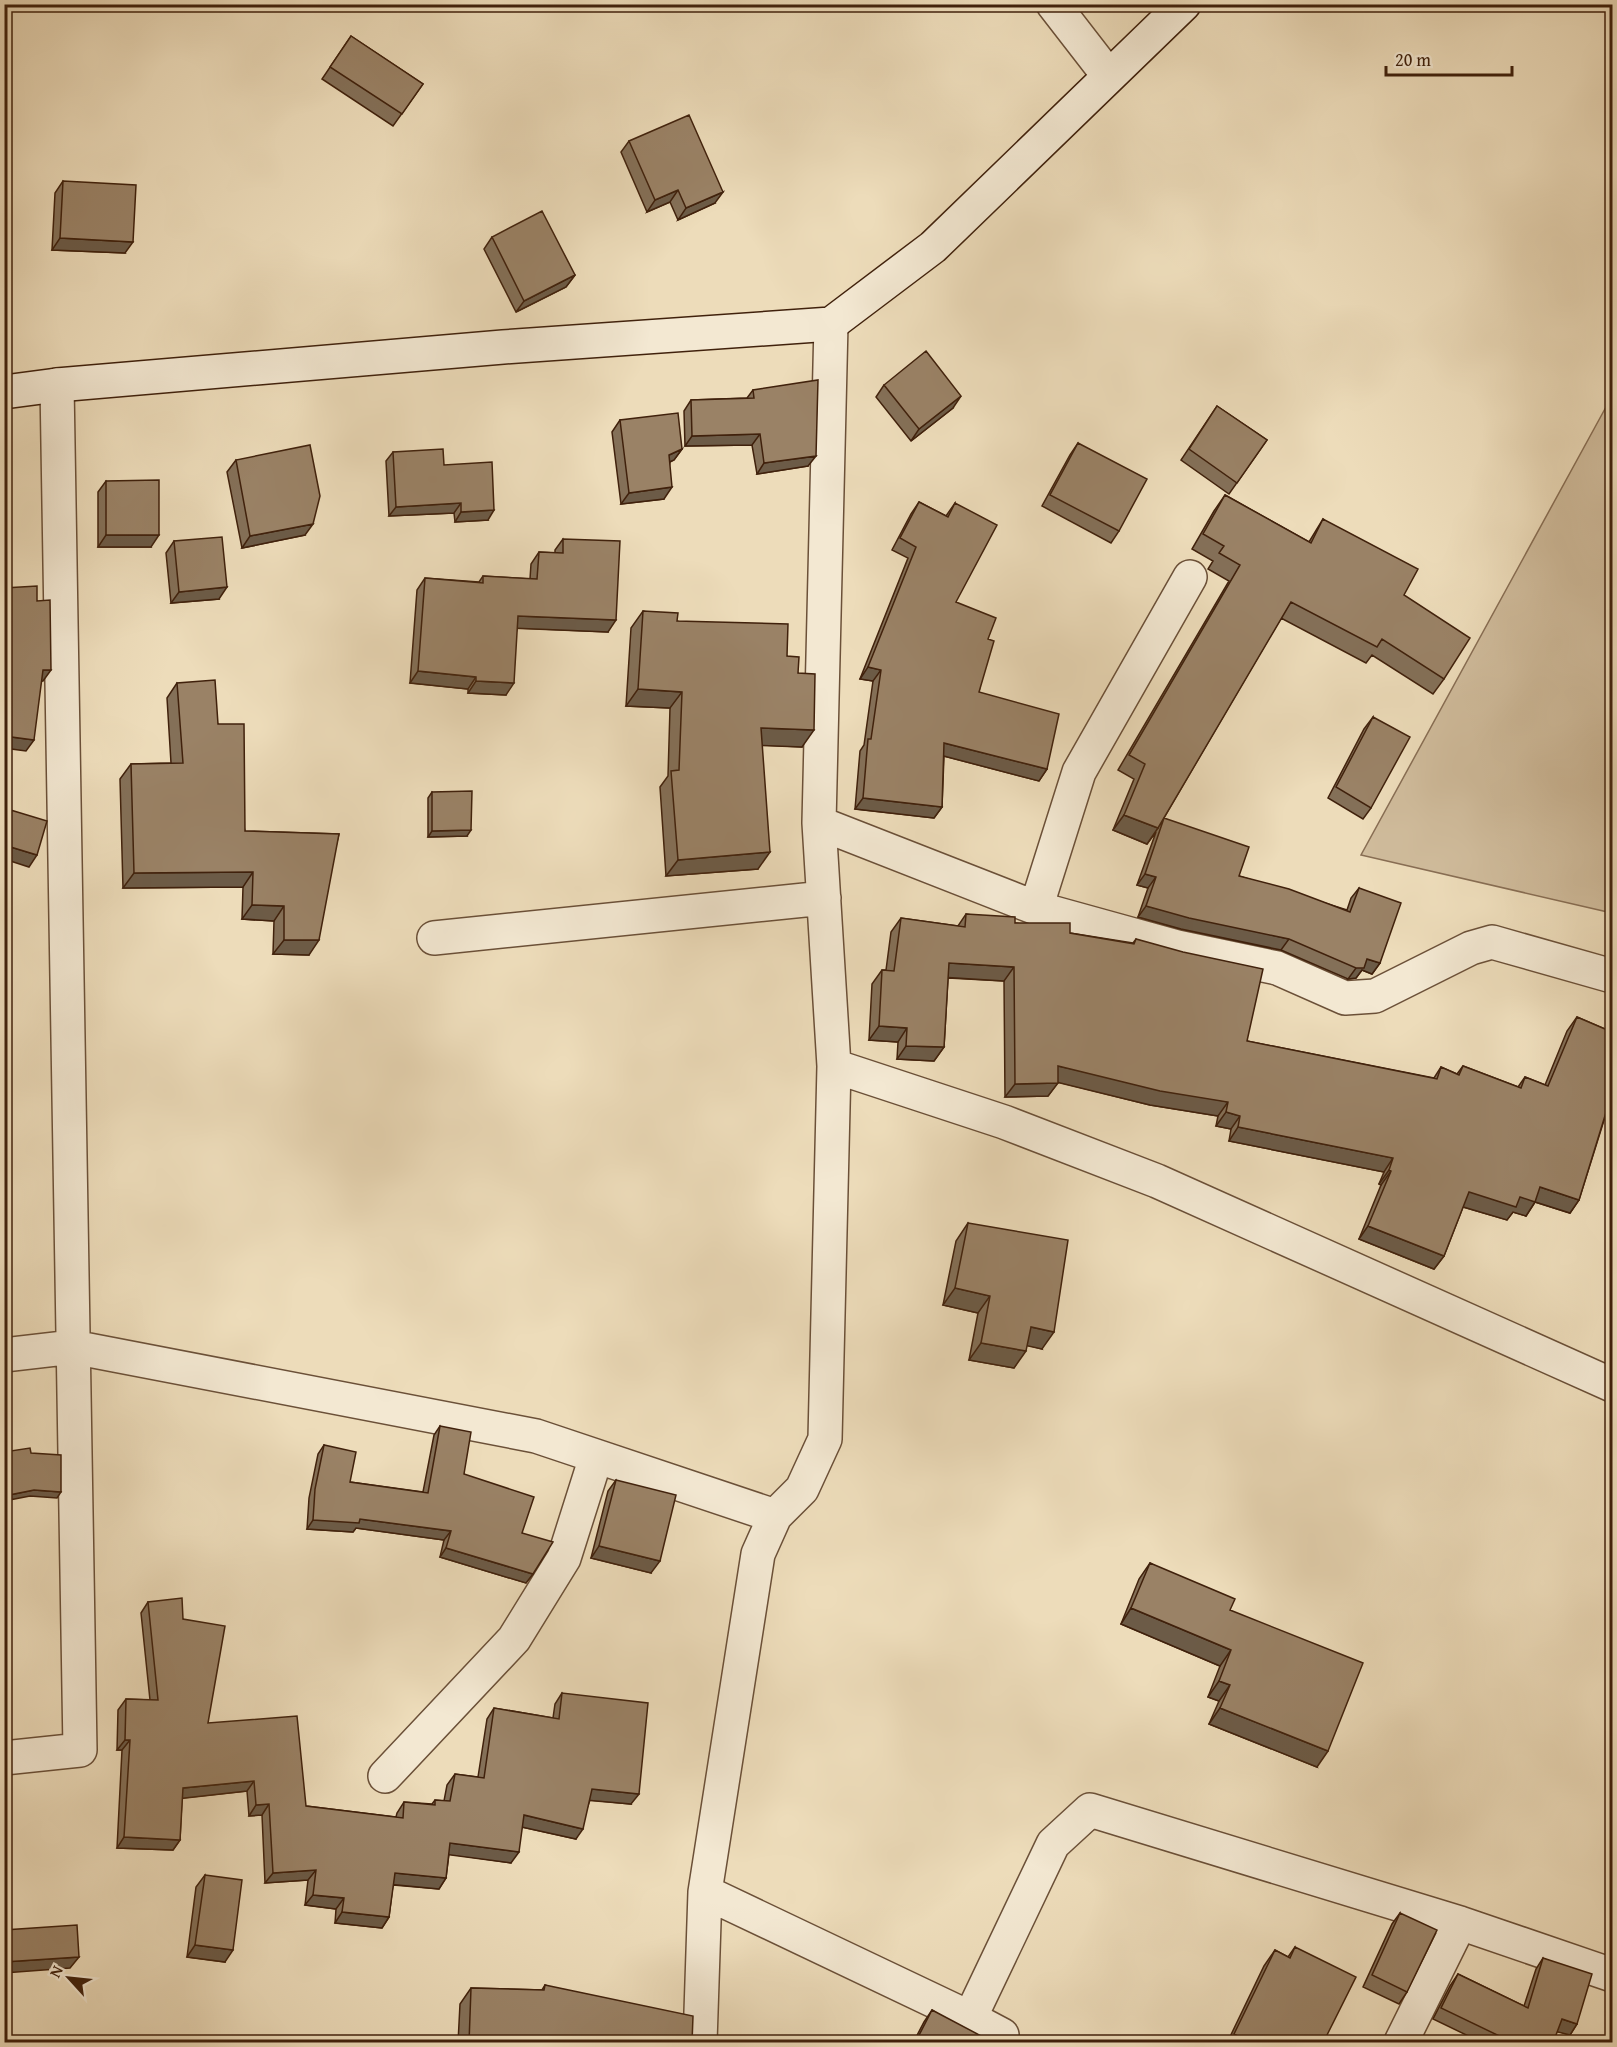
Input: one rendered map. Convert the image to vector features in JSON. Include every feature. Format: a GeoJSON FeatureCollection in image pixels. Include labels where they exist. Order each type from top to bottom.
{"type":"FeatureCollection","features":[{"type":"Feature","properties":{"kind":"street"},"geometry":{"type":"LineString","coordinates":[[1053,4],[1108,75]]}},
{"type":"Feature","properties":{"kind":"street"},"geometry":{"type":"LineString","coordinates":[[4,392],[57,385],[491,348],[831,324],[933,247],[1108,75],[1184,4]]}},
{"type":"Feature","properties":{"kind":"street"},"geometry":{"type":"LineString","coordinates":[[700,2043],[705,1892],[758,1554],[775,1516],[802,1489],[825,1439],[834,1066],[819,823],[831,324]]}},
{"type":"Feature","properties":{"kind":"street"},"geometry":{"type":"LineString","coordinates":[[4,1758],[80,1750],[57,385]]}},
{"type":"Feature","properties":{"kind":"street"},"geometry":{"type":"LineString","coordinates":[[1035,908],[1079,772],[1190,577]]}},
{"type":"Feature","properties":{"kind":"street"},"geometry":{"type":"LineString","coordinates":[[819,823],[1035,908],[1177,947],[1276,968],[1345,998],[1376,996],[1471,948],[1492,942],[1612,976]]}},
{"type":"Feature","properties":{"kind":"street"},"geometry":{"type":"LineString","coordinates":[[434,938],[824,898]]}},
{"type":"Feature","properties":{"kind":"street"},"geometry":{"type":"LineString","coordinates":[[834,1066],[1004,1122],[1157,1181],[1612,1385]]}},
{"type":"Feature","properties":{"kind":"street"},"geometry":{"type":"LineString","coordinates":[[4,1355],[73,1347],[536,1436],[775,1516]]}},
{"type":"Feature","properties":{"kind":"street"},"geometry":{"type":"LineString","coordinates":[[385,1776],[514,1639],[564,1558],[596,1457]]}},
{"type":"Feature","properties":{"kind":"street"},"geometry":{"type":"LineString","coordinates":[[970,2018],[1053,1844],[1090,1810],[1460,1923],[1612,1975]]}},
{"type":"Feature","properties":{"kind":"street"},"geometry":{"type":"LineString","coordinates":[[705,1892],[970,2018],[1002,2035],[998,2043]]}},
{"type":"Feature","properties":{"kind":"street"},"geometry":{"type":"LineString","coordinates":[[1401,2043],[1460,1923]]}},
{"type":"Feature","properties":{"kind":"shaded area"},"geometry":{"type":"Polygon","coordinates":[[[1612,396],[1612,913],[1361,855],[1612,396]]]}},
{"type":"Feature","properties":{"kind":"building"},"geometry":{"type":"Polygon","coordinates":[[[351,36],[423,84],[402,114],[330,67],[351,36]]]}},
{"type":"Feature","properties":{"kind":"building"},"geometry":{"type":"Polygon","coordinates":[[[689,115],[723,192],[686,208],[678,190],[655,200],[629,141],[689,115]]]}},
{"type":"Feature","properties":{"kind":"building"},"geometry":{"type":"Polygon","coordinates":[[[63,181],[136,185],[133,242],[60,238],[63,181]]]}},
{"type":"Feature","properties":{"kind":"building"},"geometry":{"type":"Polygon","coordinates":[[[542,211],[575,275],[524,301],[492,237],[542,211]]]}},
{"type":"Feature","properties":{"kind":"building"},"geometry":{"type":"Polygon","coordinates":[[[926,351],[961,396],[919,429],[884,385],[926,351]]]}},
{"type":"Feature","properties":{"kind":"building"},"geometry":{"type":"Polygon","coordinates":[[[818,380],[816,456],[764,463],[760,434],[692,436],[691,400],[754,398],[753,390],[818,380]]]}},
{"type":"Feature","properties":{"kind":"building"},"geometry":{"type":"Polygon","coordinates":[[[1217,406],[1267,440],[1237,483],[1189,449],[1217,406]]]}},
{"type":"Feature","properties":{"kind":"building"},"geometry":{"type":"Polygon","coordinates":[[[678,413],[682,449],[669,455],[672,487],[629,493],[620,420],[678,413]]]}},
{"type":"Feature","properties":{"kind":"building"},"geometry":{"type":"Polygon","coordinates":[[[1078,443],[1147,479],[1119,531],[1050,495],[1078,443]]]}},
{"type":"Feature","properties":{"kind":"building"},"geometry":{"type":"Polygon","coordinates":[[[310,445],[320,496],[313,524],[250,536],[236,460],[310,445]]]}},
{"type":"Feature","properties":{"kind":"building"},"geometry":{"type":"Polygon","coordinates":[[[443,449],[444,465],[492,462],[494,510],[461,512],[461,503],[396,507],[393,452],[443,449]]]}},
{"type":"Feature","properties":{"kind":"building"},"geometry":{"type":"Polygon","coordinates":[[[159,480],[159,535],[106,535],[106,481],[159,480]]]}},
{"type":"Feature","properties":{"kind":"building"},"geometry":{"type":"Polygon","coordinates":[[[1225,495],[1311,543],[1323,519],[1418,569],[1404,595],[1470,638],[1444,679],[1382,639],[1377,647],[1291,602],[1158,828],[1124,815],[1145,764],[1129,755],[1240,565],[1219,553],[1224,546],[1203,534],[1225,495]]]}},
{"type":"Feature","properties":{"kind":"building"},"geometry":{"type":"Polygon","coordinates":[[[919,502],[948,517],[955,503],[997,525],[956,602],[996,618],[988,639],[994,641],[979,692],[1059,714],[1047,769],[944,743],[942,807],[863,798],[868,739],[871,739],[881,670],[868,667],[916,547],[900,538],[919,502]]]}},
{"type":"Feature","properties":{"kind":"building"},"geometry":{"type":"Polygon","coordinates":[[[222,537],[227,587],[179,592],[174,541],[222,537]]]}},
{"type":"Feature","properties":{"kind":"building"},"geometry":{"type":"Polygon","coordinates":[[[563,539],[620,541],[616,620],[518,616],[514,683],[476,681],[476,677],[418,671],[425,578],[483,583],[483,576],[537,579],[539,552],[563,553],[563,539]]]}},
{"type":"Feature","properties":{"kind":"building"},"geometry":{"type":"Polygon","coordinates":[[[37,586],[37,601],[50,600],[51,670],[43,670],[34,740],[4,736],[4,588],[37,586]]]}},
{"type":"Feature","properties":{"kind":"building"},"geometry":{"type":"Polygon","coordinates":[[[643,611],[678,613],[677,621],[788,624],[787,656],[799,657],[798,673],[815,674],[814,730],[761,728],[770,852],[678,860],[671,771],[679,770],[682,692],[638,689],[643,611]]]}},
{"type":"Feature","properties":{"kind":"building"},"geometry":{"type":"Polygon","coordinates":[[[215,680],[218,724],[244,724],[245,831],[339,834],[319,940],[284,940],[284,906],[252,905],[253,872],[134,873],[131,764],[183,763],[177,683],[215,680]]]}},
{"type":"Feature","properties":{"kind":"building"},"geometry":{"type":"Polygon","coordinates":[[[1373,717],[1410,737],[1371,808],[1336,787],[1373,717]]]}},
{"type":"Feature","properties":{"kind":"building"},"geometry":{"type":"Polygon","coordinates":[[[472,791],[471,830],[432,831],[432,792],[472,791]]]}},
{"type":"Feature","properties":{"kind":"building"},"geometry":{"type":"Polygon","coordinates":[[[4,808],[47,821],[37,855],[4,845],[4,808]]]}},
{"type":"Feature","properties":{"kind":"building"},"geometry":{"type":"Polygon","coordinates":[[[1164,818],[1249,847],[1239,876],[1289,889],[1350,912],[1359,888],[1401,903],[1380,963],[1367,959],[1364,968],[1356,968],[1289,939],[1189,918],[1146,906],[1156,877],[1145,874],[1164,818]]]}},
{"type":"Feature","properties":{"kind":"building"},"geometry":{"type":"Polygon","coordinates":[[[966,914],[1015,917],[1015,923],[1070,923],[1070,933],[1134,944],[1136,939],[1183,952],[1263,969],[1247,1041],[1437,1079],[1441,1067],[1459,1075],[1463,1066],[1521,1088],[1525,1077],[1548,1086],[1577,1017],[1612,1032],[1612,1093],[1579,1200],[1540,1187],[1535,1202],[1520,1197],[1516,1207],[1469,1192],[1444,1256],[1368,1226],[1391,1171],[1389,1170],[1393,1158],[1238,1127],[1240,1116],[1226,1112],[1228,1102],[1160,1091],[1058,1066],[1058,1083],[1015,1084],[1014,967],[949,963],[944,1047],[906,1046],[907,1028],[879,1026],[882,970],[894,971],[901,918],[965,927],[966,914]]]}},
{"type":"Feature","properties":{"kind":"building"},"geometry":{"type":"Polygon","coordinates":[[[968,1223],[1068,1240],[1054,1332],[1031,1327],[1026,1351],[981,1343],[990,1296],[955,1288],[968,1223]]]}},
{"type":"Feature","properties":{"kind":"building"},"geometry":{"type":"Polygon","coordinates":[[[4,1408],[11,1451],[30,1448],[31,1453],[61,1455],[61,1492],[34,1490],[4,1496],[4,1408]]]}},
{"type":"Feature","properties":{"kind":"building"},"geometry":{"type":"Polygon","coordinates":[[[440,1426],[471,1432],[464,1474],[534,1497],[522,1533],[553,1542],[533,1574],[446,1548],[451,1531],[360,1519],[359,1523],[313,1520],[315,1489],[324,1445],[356,1452],[350,1482],[428,1493],[440,1426]]]}},
{"type":"Feature","properties":{"kind":"building"},"geometry":{"type":"Polygon","coordinates":[[[616,1480],[676,1495],[660,1561],[599,1546],[616,1480]]]}},
{"type":"Feature","properties":{"kind":"building"},"geometry":{"type":"Polygon","coordinates":[[[1150,1563],[1235,1599],[1230,1610],[1363,1663],[1328,1751],[1220,1708],[1230,1685],[1219,1681],[1231,1650],[1131,1608],[1150,1563]]]}},
{"type":"Feature","properties":{"kind":"building"},"geometry":{"type":"Polygon","coordinates":[[[182,1598],[183,1619],[225,1626],[208,1723],[297,1716],[306,1806],[403,1818],[404,1802],[435,1805],[435,1800],[450,1801],[455,1774],[484,1778],[494,1708],[559,1719],[562,1693],[648,1703],[639,1794],[592,1789],[583,1829],[524,1815],[519,1852],[450,1843],[446,1878],[395,1873],[389,1917],[342,1912],[344,1898],[313,1895],[316,1870],[273,1873],[269,1804],[256,1805],[254,1781],[183,1788],[180,1840],[124,1837],[130,1740],[125,1740],[126,1699],[158,1700],[148,1602],[182,1598]]]}},
{"type":"Feature","properties":{"kind":"building"},"geometry":{"type":"Polygon","coordinates":[[[205,1875],[242,1880],[233,1950],[195,1945],[205,1875]]]}},
{"type":"Feature","properties":{"kind":"building"},"geometry":{"type":"Polygon","coordinates":[[[1400,1913],[1437,1930],[1407,1992],[1372,1975],[1400,1913]]]}},
{"type":"Feature","properties":{"kind":"building"},"geometry":{"type":"Polygon","coordinates":[[[77,1925],[79,1957],[4,1962],[4,1930],[77,1925]]]}},
{"type":"Feature","properties":{"kind":"building"},"geometry":{"type":"Polygon","coordinates":[[[1295,1947],[1356,1977],[1323,2043],[1250,2043],[1234,2034],[1275,1950],[1290,1958],[1295,1947]]]}},
{"type":"Feature","properties":{"kind":"building"},"geometry":{"type":"Polygon","coordinates":[[[1543,1958],[1592,1974],[1577,2024],[1562,2019],[1553,2043],[1514,2043],[1441,2008],[1458,1974],[1528,2008],[1543,1958]]]}},
{"type":"Feature","properties":{"kind":"building"},"geometry":{"type":"Polygon","coordinates":[[[545,1985],[693,2016],[692,2043],[469,2043],[471,1988],[544,1990],[545,1985]]]}},
{"type":"Feature","properties":{"kind":"building"},"geometry":{"type":"Polygon","coordinates":[[[932,2010],[985,2038],[983,2043],[915,2043],[932,2010]]]}}]}
